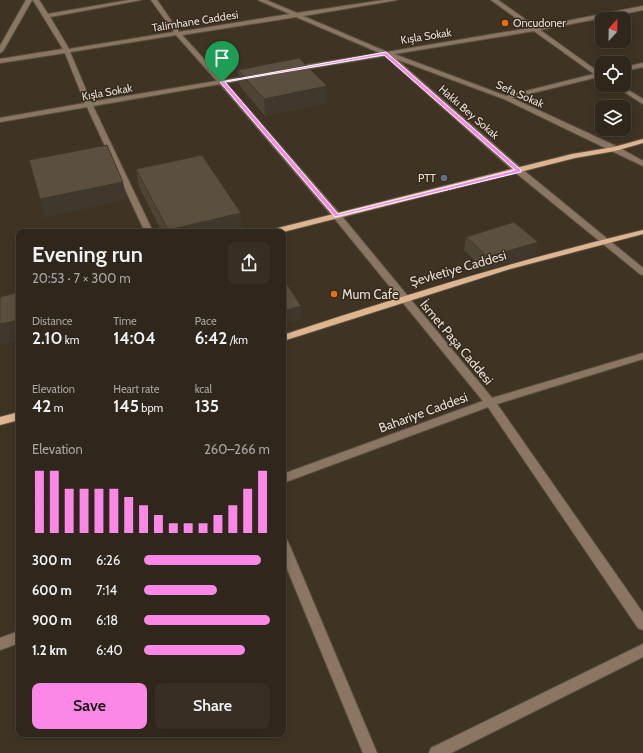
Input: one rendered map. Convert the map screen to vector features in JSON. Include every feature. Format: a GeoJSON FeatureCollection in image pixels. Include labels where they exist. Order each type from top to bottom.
{"type":"FeatureCollection","features":[{"type":"Feature","properties":{"kind":"main road"},"geometry":{"type":"LineString","coordinates":[[285,229],[575,156],[615,149],[643,141]]}},
{"type":"Feature","properties":{"kind":"main road","name":"Şevketiye Caddesi"},"geometry":{"type":"LineString","coordinates":[[286,337],[404,298],[604,241],[643,232]]}},
{"type":"Feature","properties":{"kind":"main road"},"geometry":{"type":"LineString","coordinates":[[0,421],[16,417]]}},
{"type":"Feature","properties":{"kind":"street"},"geometry":{"type":"LineString","coordinates":[[0,52],[29,0]]}},
{"type":"Feature","properties":{"kind":"street"},"geometry":{"type":"LineString","coordinates":[[36,0],[48,16],[67,51],[89,105],[149,229]]}},
{"type":"Feature","properties":{"kind":"street"},"geometry":{"type":"LineString","coordinates":[[48,16],[138,0]]}},
{"type":"Feature","properties":{"kind":"street","name":"İsmet Paşa Caddesi"},"geometry":{"type":"LineString","coordinates":[[154,0],[178,34],[222,82],[337,216],[490,402],[643,624]]}},
{"type":"Feature","properties":{"kind":"street","name":"Hakkı Bey Sokak"},"geometry":{"type":"LineString","coordinates":[[261,0],[385,53],[519,171],[643,272]]}},
{"type":"Feature","properties":{"kind":"street","name":"Talimhane Caddesi"},"geometry":{"type":"LineString","coordinates":[[0,60],[178,34],[292,14],[394,0]]}},
{"type":"Feature","properties":{"kind":"street"},"geometry":{"type":"LineString","coordinates":[[494,0],[595,71]]}},
{"type":"Feature","properties":{"kind":"street","name":"Kışla Sokak"},"geometry":{"type":"LineString","coordinates":[[284,71],[535,29],[643,8]]}},
{"type":"Feature","properties":{"kind":"street","name":"Sefa Sokak"},"geometry":{"type":"LineString","coordinates":[[385,53],[506,98],[615,149],[643,164]]}},
{"type":"Feature","properties":{"kind":"street"},"geometry":{"type":"LineString","coordinates":[[631,68],[643,65]]}},
{"type":"Feature","properties":{"kind":"street","name":"Kışla Sokak"},"geometry":{"type":"LineString","coordinates":[[0,120],[261,75]]}},
{"type":"Feature","properties":{"kind":"street"},"geometry":{"type":"LineString","coordinates":[[506,98],[595,76]]}},
{"type":"Feature","properties":{"kind":"street"},"geometry":{"type":"LineString","coordinates":[[627,92],[643,102]]}},
{"type":"Feature","properties":{"kind":"street","name":"Bahariye Caddesi"},"geometry":{"type":"LineString","coordinates":[[286,478],[490,402],[643,356]]}},
{"type":"Feature","properties":{"kind":"street"},"geometry":{"type":"LineString","coordinates":[[286,551],[370,753]]}},
{"type":"Feature","properties":{"kind":"street"},"geometry":{"type":"LineString","coordinates":[[0,644],[16,637]]}},
{"type":"Feature","properties":{"kind":"street"},"geometry":{"type":"LineString","coordinates":[[436,753],[643,650]]}},
{"type":"Feature","properties":{"kind":"building"},"geometry":{"type":"Polygon","coordinates":[[[299,58],[327,86],[264,99],[238,70],[299,58]]]}},
{"type":"Feature","properties":{"kind":"building"},"geometry":{"type":"Polygon","coordinates":[[[107,145],[123,182],[40,199],[29,160],[107,145]]]}},
{"type":"Feature","properties":{"kind":"building"},"geometry":{"type":"Polygon","coordinates":[[[202,155],[241,213],[167,229],[136,169],[202,155]]]}},
{"type":"Feature","properties":{"kind":"building"},"geometry":{"type":"Polygon","coordinates":[[[514,222],[538,242],[488,257],[466,237],[514,222]]]}},
{"type":"Feature","properties":{"kind":"building"},"geometry":{"type":"Polygon","coordinates":[[[286,283],[301,306],[286,310],[286,283]]]}},
{"type":"Feature","properties":{"kind":"building"},"geometry":{"type":"Polygon","coordinates":[[[16,293],[16,321],[0,324],[0,297],[16,293]]]}},
{"type":"Feature","properties":{"kind":"place","name":"Oncudoner"},"geometry":{"type":"Point","coordinates":[505,23]}},
{"type":"Feature","properties":{"kind":"place","name":"PTT"},"geometry":{"type":"Point","coordinates":[444,178]}},
{"type":"Feature","properties":{"kind":"place","name":"Mum Cafe"},"geometry":{"type":"Point","coordinates":[334,294]}},
{"type":"Feature","properties":{"kind":"route"},"geometry":{"type":"LineString","coordinates":[[385,53],[519,171],[337,216],[222,82],[385,53]]}}]}
